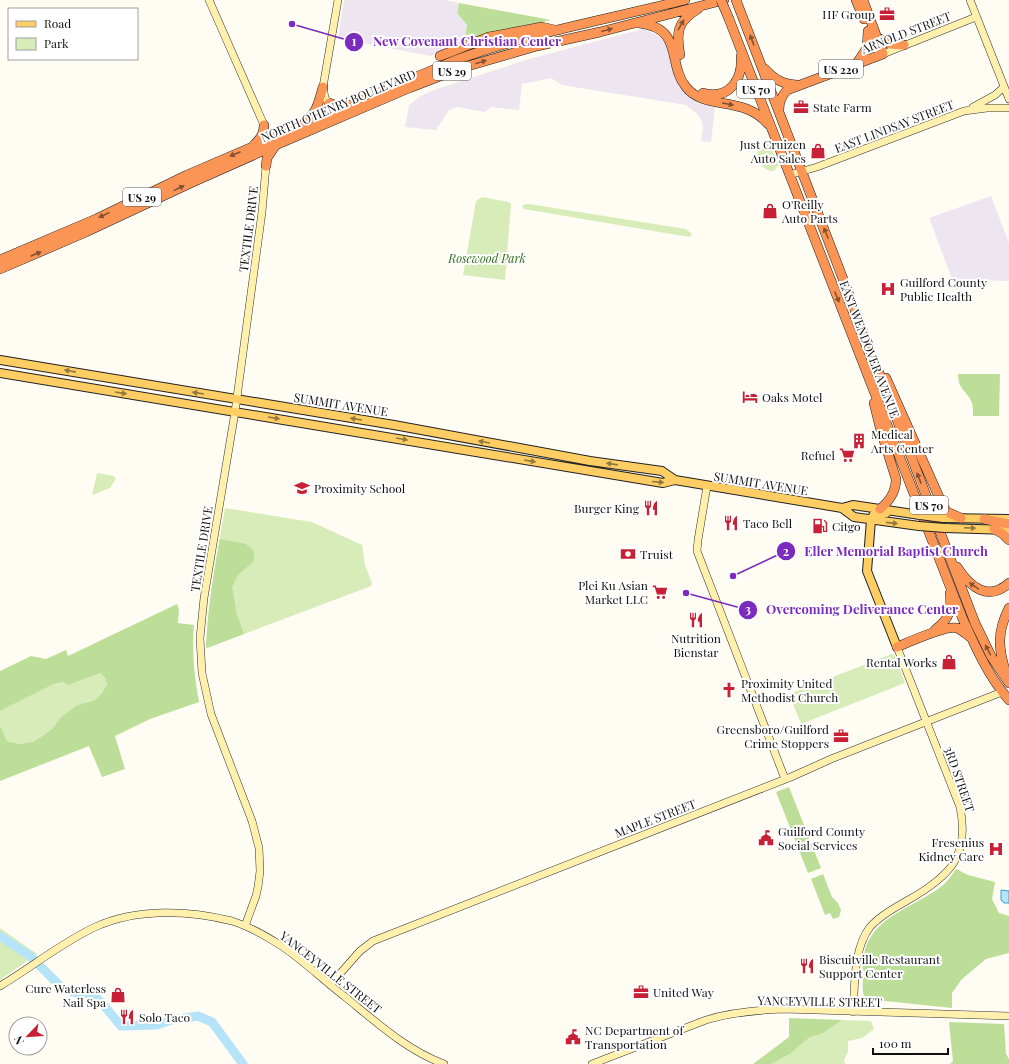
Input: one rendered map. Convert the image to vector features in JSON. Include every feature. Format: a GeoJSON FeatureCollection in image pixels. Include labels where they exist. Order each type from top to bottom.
{"type":"FeatureCollection","features":[{"type":"Feature","properties":{"kind":"highway"},"geometry":{"type":"LineString","coordinates":[[636,12],[655,0]]}},
{"type":"Feature","properties":{"kind":"highway","name":"NORTH O'HENRY BOULEVARD"},"geometry":{"type":"LineString","coordinates":[[0,260],[96,219],[187,175],[351,104],[478,52],[556,30],[685,0]]}},
{"type":"Feature","properties":{"kind":"highway","name":"EAST WENDOVER AVENUE"},"geometry":{"type":"LineString","coordinates":[[721,0],[971,638],[984,663],[1006,692],[1009,700]]}},
{"type":"Feature","properties":{"kind":"highway","name":"NORTH O'HENRY BOULEVARD"},"geometry":{"type":"LineString","coordinates":[[0,269],[96,228],[246,158],[409,88],[460,68],[537,46],[600,32],[724,0]]}},
{"type":"Feature","properties":{"kind":"highway","name":"EAST WENDOVER AVENUE"},"geometry":{"type":"LineString","coordinates":[[736,0],[975,623],[991,656],[1009,683]]}},
{"type":"Feature","properties":{"kind":"highway"},"geometry":{"type":"LineString","coordinates":[[856,0],[881,55]]}},
{"type":"Feature","properties":{"kind":"highway"},"geometry":{"type":"LineString","coordinates":[[857,63],[867,48],[872,34],[863,0]]}},
{"type":"Feature","properties":{"kind":"highway"},"geometry":{"type":"LineString","coordinates":[[706,5],[683,20],[678,30],[677,41],[683,67],[687,79],[693,88],[704,93],[714,95],[727,91],[737,81],[740,74],[742,67],[740,49]]}},
{"type":"Feature","properties":{"kind":"highway"},"geometry":{"type":"LineString","coordinates":[[636,22],[650,24],[660,30],[668,39],[673,49],[679,75],[686,87],[695,95],[704,100],[744,107],[753,111],[762,117],[772,130]]}},
{"type":"Feature","properties":{"kind":"highway"},"geometry":{"type":"LineString","coordinates":[[440,56],[489,37],[542,27],[556,30]]}},
{"type":"Feature","properties":{"kind":"highway"},"geometry":{"type":"LineString","coordinates":[[872,34],[890,44],[904,45]]}},
{"type":"Feature","properties":{"kind":"highway","name":"ARNOLD STREET"},"geometry":{"type":"LineString","coordinates":[[799,85],[881,55]]}},
{"type":"Feature","properties":{"kind":"highway"},"geometry":{"type":"LineString","coordinates":[[762,66],[778,81],[786,84],[799,85]]}},
{"type":"Feature","properties":{"kind":"highway","name":"US 220"},"geometry":{"type":"LineString","coordinates":[[779,114],[779,103],[782,96],[787,90],[799,85]]}},
{"type":"Feature","properties":{"kind":"highway"},"geometry":{"type":"LineString","coordinates":[[299,127],[312,117],[315,112],[323,87]]}},
{"type":"Feature","properties":{"kind":"highway"},"geometry":{"type":"LineString","coordinates":[[329,103],[337,106],[351,104]]}},
{"type":"Feature","properties":{"kind":"highway"},"geometry":{"type":"LineString","coordinates":[[264,126],[268,130],[284,134]]}},
{"type":"Feature","properties":{"kind":"highway"},"geometry":{"type":"LineString","coordinates":[[252,147],[261,138],[264,132],[264,126]]}},
{"type":"Feature","properties":{"kind":"highway"},"geometry":{"type":"LineString","coordinates":[[266,166],[267,158],[276,145]]}},
{"type":"Feature","properties":{"kind":"highway"},"geometry":{"type":"LineString","coordinates":[[246,158],[256,158],[266,166]]}},
{"type":"Feature","properties":{"kind":"highway"},"geometry":{"type":"LineString","coordinates":[[818,248],[826,250],[833,269],[850,297]]}},
{"type":"Feature","properties":{"kind":"highway"},"geometry":{"type":"LineString","coordinates":[[860,322],[873,347],[943,506],[947,512],[961,518]]}},
{"type":"Feature","properties":{"kind":"highway"},"geometry":{"type":"LineString","coordinates":[[858,350],[896,479],[896,486],[892,495],[880,509]]}},
{"type":"Feature","properties":{"kind":"highway"},"geometry":{"type":"LineString","coordinates":[[984,519],[1009,524]]}},
{"type":"Feature","properties":{"kind":"highway"},"geometry":{"type":"LineString","coordinates":[[994,529],[1004,534],[1009,540]]}},
{"type":"Feature","properties":{"kind":"highway"},"geometry":{"type":"LineString","coordinates":[[948,554],[971,586],[989,592],[999,590],[1009,583]]}},
{"type":"Feature","properties":{"kind":"highway"},"geometry":{"type":"LineString","coordinates":[[930,634],[943,624],[949,614],[951,602],[949,584]]}},
{"type":"Feature","properties":{"kind":"highway"},"geometry":{"type":"LineString","coordinates":[[1009,608],[1000,630],[999,643],[1002,660],[1009,683]]}},
{"type":"Feature","properties":{"kind":"highway"},"geometry":{"type":"LineString","coordinates":[[897,647],[950,628],[956,628],[971,638]]}},
{"type":"Feature","properties":{"kind":"main road","name":"SUMMIT AVENUE"},"geometry":{"type":"LineString","coordinates":[[0,360],[394,425],[590,461],[662,471],[675,480],[842,508],[853,505],[943,518],[1009,519]]}},
{"type":"Feature","properties":{"kind":"main road","name":"SUMMIT AVENUE"},"geometry":{"type":"LineString","coordinates":[[0,373],[663,483],[675,480]]}},
{"type":"Feature","properties":{"kind":"main road","name":"SUMMIT AVENUE"},"geometry":{"type":"LineString","coordinates":[[842,508],[854,517],[871,520],[945,528],[1009,530]]}},
{"type":"Feature","properties":{"kind":"main road"},"geometry":{"type":"LineString","coordinates":[[871,520],[874,514],[895,512]]}},
{"type":"Feature","properties":{"kind":"main road","name":"3RD STREET"},"geometry":{"type":"LineString","coordinates":[[871,520],[868,571],[897,647]]}},
{"type":"Feature","properties":{"kind":"street"},"geometry":{"type":"LineString","coordinates":[[208,0],[264,126]]}},
{"type":"Feature","properties":{"kind":"street"},"geometry":{"type":"LineString","coordinates":[[329,103],[325,98],[323,87],[338,0]]}},
{"type":"Feature","properties":{"kind":"street"},"geometry":{"type":"LineString","coordinates":[[970,0],[1009,99]]}},
{"type":"Feature","properties":{"kind":"street","name":"ARNOLD STREET"},"geometry":{"type":"LineString","coordinates":[[881,55],[976,17]]}},
{"type":"Feature","properties":{"kind":"street"},"geometry":{"type":"LineString","coordinates":[[966,111],[995,95],[1004,86]]}},
{"type":"Feature","properties":{"kind":"street","name":"EAST LINDSAY STREET"},"geometry":{"type":"LineString","coordinates":[[789,175],[802,173],[966,111],[988,108],[1009,108]]}},
{"type":"Feature","properties":{"kind":"street","name":"TEXTILE DRIVE"},"geometry":{"type":"LineString","coordinates":[[245,926],[258,887],[260,871],[259,848],[252,820],[210,714],[202,673],[200,638],[204,598],[237,400],[262,212],[266,166]]}},
{"type":"Feature","properties":{"kind":"street"},"geometry":{"type":"LineString","coordinates":[[707,486],[697,551],[786,779]]}},
{"type":"Feature","properties":{"kind":"street","name":"3RD STREET"},"geometry":{"type":"LineString","coordinates":[[853,1012],[856,965],[859,950],[864,937],[870,928],[880,918],[933,885],[943,877],[952,866],[961,846],[964,830],[960,807],[897,647]]}},
{"type":"Feature","properties":{"kind":"street","name":"MAPLE STREET"},"geometry":{"type":"LineString","coordinates":[[330,986],[360,951],[373,941],[786,779],[831,759],[1006,692]]}},
{"type":"Feature","properties":{"kind":"street","name":"YANCEYVILLE STREET"},"geometry":{"type":"LineString","coordinates":[[0,986],[48,954],[95,927],[120,919],[146,914],[191,914],[213,917],[245,926],[281,946],[397,1038],[444,1064]]}},
{"type":"Feature","properties":{"kind":"street","name":"YANCEYVILLE STREET"},"geometry":{"type":"LineString","coordinates":[[592,1064],[724,1014],[761,1010],[1009,1016]]}},
{"type":"Feature","properties":{"kind":"shaded area"},"geometry":{"type":"Polygon","coordinates":[[[344,0],[444,0],[459,3],[457,13],[467,25],[464,43],[430,56],[338,38],[344,0]]]}},
{"type":"Feature","properties":{"kind":"shaded area"},"geometry":{"type":"Polygon","coordinates":[[[643,29],[655,34],[666,44],[679,87],[698,103],[715,107],[711,142],[701,141],[703,128],[702,122],[699,116],[686,105],[562,85],[551,78],[522,84],[519,110],[491,107],[485,112],[457,107],[449,110],[436,130],[405,127],[409,105],[431,91],[529,59],[643,29]]]}},
{"type":"Feature","properties":{"kind":"shaded area"},"geometry":{"type":"Polygon","coordinates":[[[991,196],[1009,243],[1009,281],[952,279],[929,218],[991,196]]]}},
{"type":"Feature","properties":{"kind":"green space"},"geometry":{"type":"Polygon","coordinates":[[[459,3],[551,20],[483,36],[464,43],[467,25],[457,13],[459,3]]]}},
{"type":"Feature","properties":{"kind":"green space"},"geometry":{"type":"Polygon","coordinates":[[[769,143],[778,163],[778,166],[774,171],[766,169],[756,159],[760,147],[769,143]]]}},
{"type":"Feature","properties":{"kind":"green space","name":"Rosewood Park"},"geometry":{"type":"Polygon","coordinates":[[[482,197],[509,202],[511,204],[505,280],[463,275],[476,201],[482,197]]]}},
{"type":"Feature","properties":{"kind":"green space"},"geometry":{"type":"Polygon","coordinates":[[[525,204],[686,229],[692,234],[689,237],[524,209],[522,206],[525,204]]]}},
{"type":"Feature","properties":{"kind":"green space"},"geometry":{"type":"Polygon","coordinates":[[[958,374],[1000,374],[999,416],[973,416],[972,403],[959,383],[958,374]]]}},
{"type":"Feature","properties":{"kind":"green space"},"geometry":{"type":"Polygon","coordinates":[[[97,473],[114,476],[116,479],[110,488],[92,495],[97,473]]]}},
{"type":"Feature","properties":{"kind":"green space"},"geometry":{"type":"Polygon","coordinates":[[[225,508],[312,522],[362,545],[365,565],[372,583],[371,586],[207,648],[207,628],[211,594],[225,508]]]}},
{"type":"Feature","properties":{"kind":"green space"},"geometry":{"type":"Polygon","coordinates":[[[220,539],[246,544],[254,551],[254,561],[238,575],[232,587],[237,615],[244,634],[207,648],[209,606],[220,539]]]}},
{"type":"Feature","properties":{"kind":"green space"},"geometry":{"type":"Polygon","coordinates":[[[177,604],[179,609],[178,623],[194,625],[194,664],[199,702],[150,719],[115,736],[125,769],[102,777],[89,746],[0,781],[0,725],[7,741],[20,744],[35,741],[52,729],[60,718],[76,706],[96,699],[102,693],[107,684],[101,673],[68,685],[63,682],[54,684],[0,711],[0,671],[31,656],[46,659],[66,650],[68,656],[177,604]]]}},
{"type":"Feature","properties":{"kind":"green space"},"geometry":{"type":"Polygon","coordinates":[[[892,654],[895,656],[905,683],[801,724],[789,694],[892,654]]]}},
{"type":"Feature","properties":{"kind":"green space"},"geometry":{"type":"Polygon","coordinates":[[[101,673],[107,684],[102,693],[96,699],[88,701],[60,718],[52,729],[35,741],[20,744],[7,741],[0,725],[0,711],[54,684],[63,682],[68,685],[101,673]]]}},
{"type":"Feature","properties":{"kind":"green space"},"geometry":{"type":"Polygon","coordinates":[[[789,787],[821,868],[808,873],[776,792],[789,787]]]}},
{"type":"Feature","properties":{"kind":"green space"},"geometry":{"type":"Polygon","coordinates":[[[956,869],[968,875],[995,882],[992,899],[999,913],[1009,916],[1009,953],[986,959],[962,979],[952,993],[952,1008],[866,999],[863,994],[864,957],[868,943],[875,931],[885,921],[897,913],[941,887],[956,869]]]}},
{"type":"Feature","properties":{"kind":"green space"},"geometry":{"type":"Polygon","coordinates":[[[823,874],[832,897],[838,903],[841,910],[839,917],[833,919],[830,913],[825,915],[811,879],[823,874]]]}},
{"type":"Feature","properties":{"kind":"green space"},"geometry":{"type":"Polygon","coordinates":[[[0,928],[37,954],[0,980],[0,928]]]}},
{"type":"Feature","properties":{"kind":"green space"},"geometry":{"type":"Polygon","coordinates":[[[789,1018],[842,1020],[822,1034],[810,1037],[790,1054],[771,1064],[753,1064],[789,1037],[789,1018]]]}},
{"type":"Feature","properties":{"kind":"green space"},"geometry":{"type":"Polygon","coordinates":[[[842,1020],[871,1021],[874,1029],[862,1038],[848,1041],[848,1052],[844,1060],[845,1064],[771,1064],[790,1054],[810,1037],[822,1034],[842,1020]]]}},
{"type":"Feature","properties":{"kind":"green space"},"geometry":{"type":"Polygon","coordinates":[[[949,1022],[1004,1024],[1006,1054],[1009,1059],[1009,1064],[950,1064],[953,1061],[949,1022]]]}},
{"type":"Feature","properties":{"kind":"water"},"geometry":{"type":"Polygon","coordinates":[[[1001,890],[1009,891],[1009,903],[1004,903],[1001,900],[1001,890]]]}},
{"type":"Feature","properties":{"kind":"waterway"},"geometry":{"type":"LineString","coordinates":[[0,936],[30,956],[61,987],[72,992],[92,994],[101,1002],[121,1026],[157,1025],[171,1020],[198,1016],[212,1022],[243,1064]]}},
{"type":"Feature","properties":{"kind":"place","name":"HF Group"},"geometry":{"type":"Point","coordinates":[887,14]}},
{"type":"Feature","properties":{"kind":"place","name":"New Covenant Christian Center"},"geometry":{"type":"Point","coordinates":[292,24]}},
{"type":"Feature","properties":{"kind":"place","name":"State Farm"},"geometry":{"type":"Point","coordinates":[801,107]}},
{"type":"Feature","properties":{"kind":"place","name":"Just Cruizen Auto Sales"},"geometry":{"type":"Point","coordinates":[818,151]}},
{"type":"Feature","properties":{"kind":"place","name":"O'Reilly Auto Parts"},"geometry":{"type":"Point","coordinates":[770,211]}},
{"type":"Feature","properties":{"kind":"place","name":"Guilford County Public Health"},"geometry":{"type":"Point","coordinates":[888,289]}},
{"type":"Feature","properties":{"kind":"place","name":"Oaks Motel"},"geometry":{"type":"Point","coordinates":[750,397]}},
{"type":"Feature","properties":{"kind":"place","name":"Medical Arts Center"},"geometry":{"type":"Point","coordinates":[859,441]}},
{"type":"Feature","properties":{"kind":"place","name":"Refuel"},"geometry":{"type":"Point","coordinates":[847,455]}},
{"type":"Feature","properties":{"kind":"place","name":"Proximity School"},"geometry":{"type":"Point","coordinates":[302,488]}},
{"type":"Feature","properties":{"kind":"place","name":"Burger King"},"geometry":{"type":"Point","coordinates":[651,508]}},
{"type":"Feature","properties":{"kind":"place","name":"Taco Bell"},"geometry":{"type":"Point","coordinates":[731,523]}},
{"type":"Feature","properties":{"kind":"place","name":"Citgo"},"geometry":{"type":"Point","coordinates":[820,526]}},
{"type":"Feature","properties":{"kind":"place","name":"Truist"},"geometry":{"type":"Point","coordinates":[628,554]}},
{"type":"Feature","properties":{"kind":"place","name":"Eller Memorial Baptist Church"},"geometry":{"type":"Point","coordinates":[733,576]}},
{"type":"Feature","properties":{"kind":"place","name":"Plei Ku Asian Market LLC"},"geometry":{"type":"Point","coordinates":[660,592]}},
{"type":"Feature","properties":{"kind":"place","name":"Overcoming Deliverance Center"},"geometry":{"type":"Point","coordinates":[686,593]}},
{"type":"Feature","properties":{"kind":"place","name":"Nutrition Bienstar"},"geometry":{"type":"Point","coordinates":[696,620]}},
{"type":"Feature","properties":{"kind":"place","name":"Rental Works"},"geometry":{"type":"Point","coordinates":[949,662]}},
{"type":"Feature","properties":{"kind":"place","name":"Proximity United Methodist Church"},"geometry":{"type":"Point","coordinates":[729,690]}},
{"type":"Feature","properties":{"kind":"place","name":"Greensboro/Guilford Crime Stoppers"},"geometry":{"type":"Point","coordinates":[841,736]}},
{"type":"Feature","properties":{"kind":"place","name":"Guilford County Social Services"},"geometry":{"type":"Point","coordinates":[766,838]}},
{"type":"Feature","properties":{"kind":"place","name":"Fresenius Kidney Care"},"geometry":{"type":"Point","coordinates":[996,849]}},
{"type":"Feature","properties":{"kind":"place","name":"Biscuitville Restaurant Support Center"},"geometry":{"type":"Point","coordinates":[807,966]}},
{"type":"Feature","properties":{"kind":"place","name":"United Way"},"geometry":{"type":"Point","coordinates":[641,992]}},
{"type":"Feature","properties":{"kind":"place","name":"Cure Waterless Nail Spa"},"geometry":{"type":"Point","coordinates":[118,995]}},
{"type":"Feature","properties":{"kind":"place","name":"Solo Taco"},"geometry":{"type":"Point","coordinates":[127,1017]}},
{"type":"Feature","properties":{"kind":"place","name":"NC Department of Transportation"},"geometry":{"type":"Point","coordinates":[573,1037]}}]}
